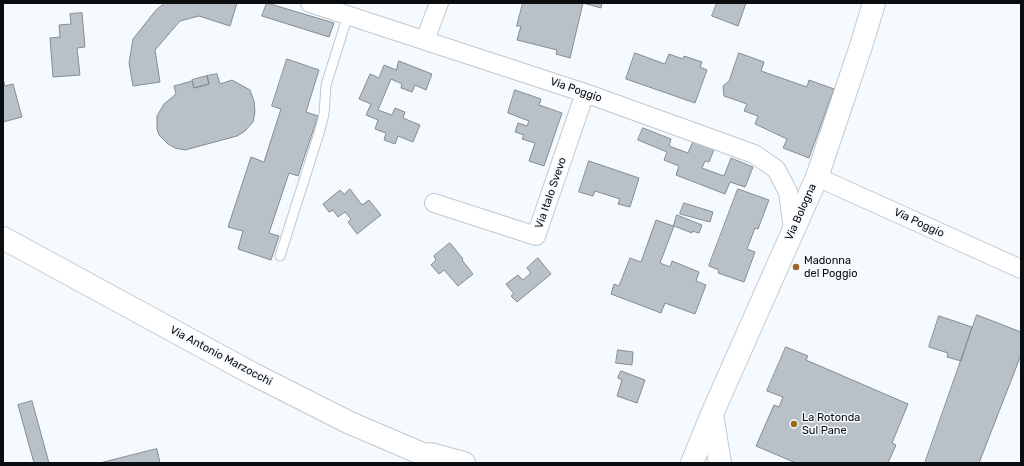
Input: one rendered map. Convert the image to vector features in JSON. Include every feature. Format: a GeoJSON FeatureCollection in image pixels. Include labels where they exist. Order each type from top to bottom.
{"type":"FeatureCollection","features":[{"type":"Feature","properties":{"kind":"main road","name":"Via Bologna"},"geometry":{"type":"LineString","coordinates":[[692,463],[712,414],[817,177],[874,3]]}},
{"type":"Feature","properties":{"kind":"main road","name":"Via Antonio Marzocchi"},"geometry":{"type":"LineString","coordinates":[[3,238],[253,374],[350,423],[444,463]]}},
{"type":"Feature","properties":{"kind":"main road"},"geometry":{"type":"LineString","coordinates":[[675,463],[712,414]]}},
{"type":"Feature","properties":{"kind":"main road"},"geometry":{"type":"LineString","coordinates":[[712,414],[720,463]]}},
{"type":"Feature","properties":{"kind":"main road"},"geometry":{"type":"LineString","coordinates":[[406,447],[464,463]]}},
{"type":"Feature","properties":{"kind":"street","name":"Via Poggio"},"geometry":{"type":"LineString","coordinates":[[310,3],[585,93],[754,154],[776,169],[788,192],[793,230]]}},
{"type":"Feature","properties":{"kind":"street"},"geometry":{"type":"LineString","coordinates":[[425,40],[439,3]]}},
{"type":"Feature","properties":{"kind":"street","name":"Via Italo Svevo"},"geometry":{"type":"LineString","coordinates":[[434,203],[536,236],[585,93]]}},
{"type":"Feature","properties":{"kind":"street","name":"Via Poggio"},"geometry":{"type":"LineString","coordinates":[[817,177],[1021,269]]}},
{"type":"Feature","properties":{"kind":"lane"},"geometry":{"type":"LineString","coordinates":[[280,256],[320,130],[324,114],[326,85],[348,15]]}},
{"type":"Feature","properties":{"kind":"building"},"geometry":{"type":"Polygon","coordinates":[[[165,3],[237,3],[230,26],[199,16],[180,21],[155,50],[160,82],[133,86],[129,63],[133,39],[156,10],[165,3]]]}},
{"type":"Feature","properties":{"kind":"building"},"geometry":{"type":"Polygon","coordinates":[[[267,3],[334,23],[329,37],[262,16],[267,3]]]}},
{"type":"Feature","properties":{"kind":"building"},"geometry":{"type":"Polygon","coordinates":[[[523,3],[583,3],[570,58],[556,54],[557,50],[517,40],[521,26],[517,26],[523,3]]]}},
{"type":"Feature","properties":{"kind":"building"},"geometry":{"type":"Polygon","coordinates":[[[583,3],[602,3],[601,8],[583,3]]]}},
{"type":"Feature","properties":{"kind":"building"},"geometry":{"type":"Polygon","coordinates":[[[717,3],[746,3],[738,26],[712,16],[717,3]]]}},
{"type":"Feature","properties":{"kind":"building"},"geometry":{"type":"Polygon","coordinates":[[[82,13],[85,47],[77,48],[80,75],[53,77],[50,38],[60,37],[59,25],[71,24],[70,14],[82,13]]]}},
{"type":"Feature","properties":{"kind":"building"},"geometry":{"type":"Polygon","coordinates":[[[635,53],[665,64],[669,54],[683,59],[684,56],[702,62],[700,67],[707,70],[695,103],[626,79],[635,53]]]}},
{"type":"Feature","properties":{"kind":"building"},"geometry":{"type":"Polygon","coordinates":[[[739,53],[764,62],[761,71],[807,87],[809,80],[834,89],[809,158],[783,148],[787,139],[755,124],[758,116],[744,111],[747,104],[724,96],[723,86],[729,81],[739,53]]]}},
{"type":"Feature","properties":{"kind":"building"},"geometry":{"type":"Polygon","coordinates":[[[287,59],[319,70],[306,112],[318,116],[298,176],[289,173],[269,233],[279,236],[271,260],[238,249],[243,231],[228,227],[251,157],[264,162],[281,109],[272,106],[287,59]]]}},
{"type":"Feature","properties":{"kind":"building"},"geometry":{"type":"Polygon","coordinates":[[[399,61],[432,74],[426,90],[415,85],[412,92],[401,88],[402,84],[391,79],[378,110],[392,115],[395,108],[405,112],[403,118],[420,125],[413,142],[398,136],[395,144],[384,140],[386,133],[375,129],[378,120],[366,115],[371,104],[359,99],[370,74],[379,78],[384,65],[396,70],[399,61]]]}},
{"type":"Feature","properties":{"kind":"building"},"geometry":{"type":"Polygon","coordinates":[[[217,74],[220,84],[232,80],[250,90],[254,101],[255,112],[253,122],[245,131],[237,136],[185,150],[175,148],[168,144],[159,135],[157,129],[157,116],[164,104],[176,94],[174,86],[192,81],[194,88],[209,84],[207,76],[217,74]]]}},
{"type":"Feature","properties":{"kind":"building"},"geometry":{"type":"Polygon","coordinates":[[[207,76],[209,84],[194,88],[192,80],[207,76]]]}},
{"type":"Feature","properties":{"kind":"building"},"geometry":{"type":"Polygon","coordinates":[[[3,79],[5,86],[13,84],[22,117],[3,122],[3,79]]]}},
{"type":"Feature","properties":{"kind":"building"},"geometry":{"type":"Polygon","coordinates":[[[515,90],[541,99],[539,105],[562,113],[544,166],[529,161],[535,143],[522,139],[524,135],[515,132],[518,123],[527,126],[529,121],[508,113],[515,90]]]}},
{"type":"Feature","properties":{"kind":"building"},"geometry":{"type":"Polygon","coordinates":[[[643,128],[671,139],[669,146],[688,153],[694,139],[715,147],[709,162],[705,161],[702,168],[724,176],[731,158],[753,167],[745,187],[730,182],[725,194],[676,175],[679,166],[664,160],[667,152],[638,140],[643,128]]]}},
{"type":"Feature","properties":{"kind":"building"},"geometry":{"type":"Polygon","coordinates":[[[589,161],[639,178],[630,207],[618,204],[620,199],[595,191],[593,196],[579,192],[589,161]]]}},
{"type":"Feature","properties":{"kind":"building"},"geometry":{"type":"Polygon","coordinates":[[[350,189],[362,205],[369,200],[381,215],[357,234],[348,222],[351,219],[345,212],[338,217],[333,210],[329,212],[323,204],[340,190],[344,194],[350,189]]]}},
{"type":"Feature","properties":{"kind":"building"},"geometry":{"type":"Polygon","coordinates":[[[738,189],[769,200],[758,229],[755,228],[747,249],[755,252],[744,282],[718,273],[719,270],[709,266],[738,189]]]}},
{"type":"Feature","properties":{"kind":"building"},"geometry":{"type":"Polygon","coordinates":[[[684,203],[713,212],[710,222],[680,214],[684,203]]]}},
{"type":"Feature","properties":{"kind":"building"},"geometry":{"type":"Polygon","coordinates":[[[677,215],[702,225],[699,233],[692,231],[692,233],[674,226],[660,263],[670,267],[672,261],[699,272],[696,281],[706,285],[695,314],[665,303],[661,313],[611,294],[614,284],[619,286],[630,258],[641,262],[656,220],[673,226],[677,215]]]}},
{"type":"Feature","properties":{"kind":"building"},"geometry":{"type":"Polygon","coordinates":[[[450,243],[473,274],[458,286],[444,270],[439,274],[431,265],[436,260],[434,256],[450,243]]]}},
{"type":"Feature","properties":{"kind":"building"},"geometry":{"type":"Polygon","coordinates":[[[538,258],[551,274],[517,302],[511,296],[514,294],[506,284],[518,275],[523,280],[531,273],[527,268],[538,258]]]}},
{"type":"Feature","properties":{"kind":"building"},"geometry":{"type":"Polygon","coordinates":[[[977,315],[1021,332],[1021,355],[979,463],[925,463],[977,315]]]}},
{"type":"Feature","properties":{"kind":"building"},"geometry":{"type":"Polygon","coordinates":[[[939,316],[972,327],[961,361],[947,357],[948,353],[929,347],[939,316]]]}},
{"type":"Feature","properties":{"kind":"building"},"geometry":{"type":"Polygon","coordinates":[[[786,347],[808,356],[806,360],[908,404],[892,443],[896,445],[888,463],[796,463],[756,446],[774,405],[779,407],[783,397],[767,391],[786,347]]]}},
{"type":"Feature","properties":{"kind":"building"},"geometry":{"type":"Polygon","coordinates":[[[618,350],[633,352],[632,365],[616,363],[618,350]]]}},
{"type":"Feature","properties":{"kind":"building"},"geometry":{"type":"Polygon","coordinates":[[[621,371],[645,380],[637,403],[617,396],[622,380],[618,378],[621,371]]]}},
{"type":"Feature","properties":{"kind":"building"},"geometry":{"type":"Polygon","coordinates":[[[32,401],[49,463],[34,463],[18,405],[32,401]]]}},
{"type":"Feature","properties":{"kind":"building"},"geometry":{"type":"Polygon","coordinates":[[[157,449],[160,463],[100,463],[157,449]]]}},
{"type":"Feature","properties":{"kind":"place","name":"Madonna del Poggio"},"geometry":{"type":"Point","coordinates":[796,267]}},
{"type":"Feature","properties":{"kind":"place","name":"La Rotonda Sul Pane"},"geometry":{"type":"Point","coordinates":[794,424]}}]}
